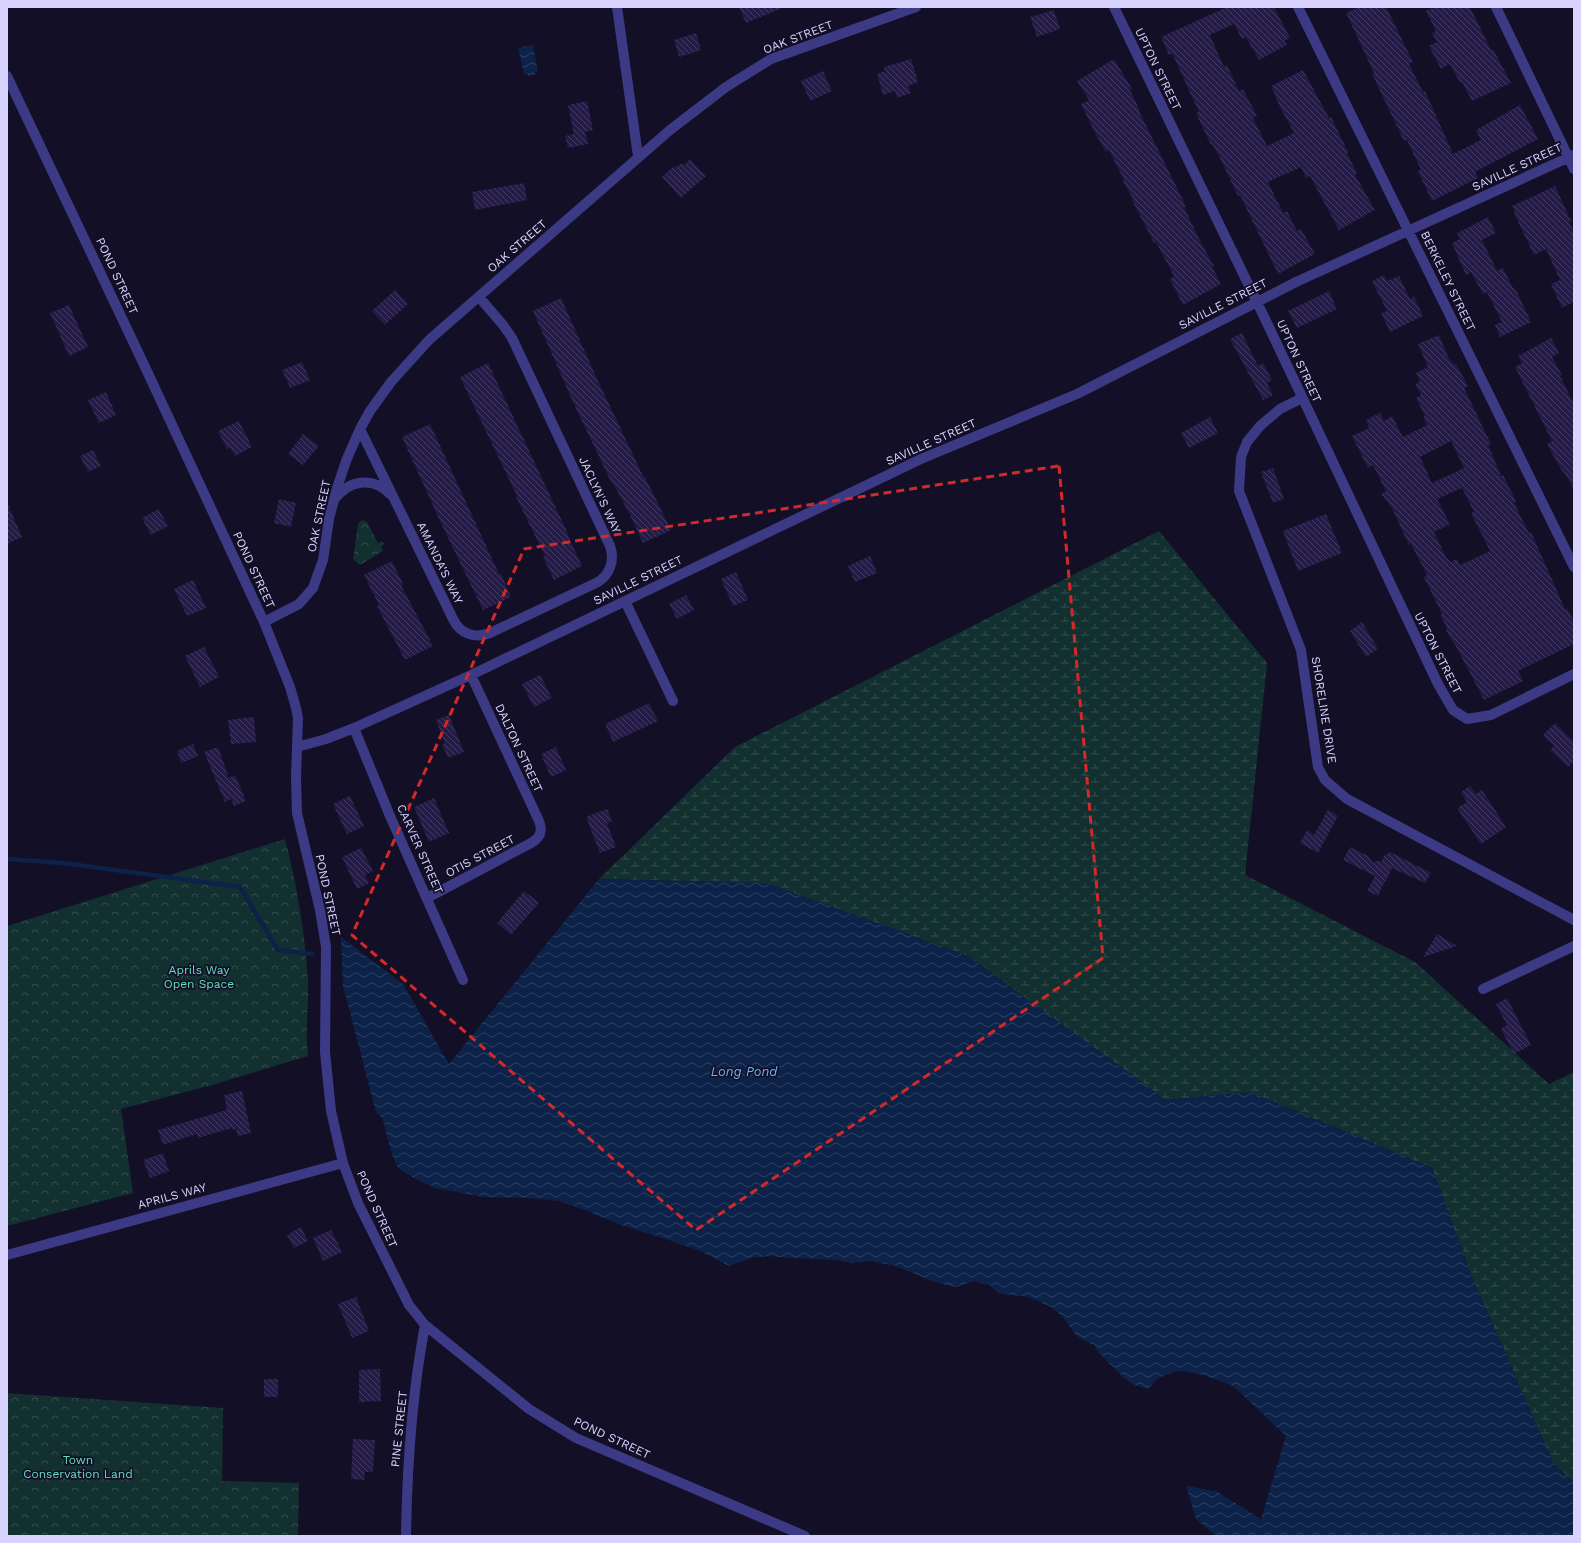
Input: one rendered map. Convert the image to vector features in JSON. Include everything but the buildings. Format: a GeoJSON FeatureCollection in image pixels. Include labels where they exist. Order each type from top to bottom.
{"type":"FeatureCollection","features":[{"type":"Feature","properties":{"kind":"street"},"geometry":{"type":"LineString","coordinates":[[617,7],[638,156]]}},
{"type":"Feature","properties":{"kind":"street","name":"OAK STREET"},"geometry":{"type":"LineString","coordinates":[[264,622],[299,604],[313,588],[323,560],[332,503],[344,467],[360,429],[370,411],[404,367],[429,340],[638,156],[726,87],[771,59],[916,7]]}},
{"type":"Feature","properties":{"kind":"street","name":"UPTON STREET"},"geometry":{"type":"LineString","coordinates":[[1114,7],[1257,302],[1438,684],[1453,710],[1467,719],[1491,714],[1574,674]]}},
{"type":"Feature","properties":{"kind":"street","name":"BERKELEY STREET"},"geometry":{"type":"LineString","coordinates":[[1298,7],[1574,567]]}},
{"type":"Feature","properties":{"kind":"street"},"geometry":{"type":"LineString","coordinates":[[1496,7],[1571,157],[1574,169]]}},
{"type":"Feature","properties":{"kind":"street","name":"POND STREET"},"geometry":{"type":"LineString","coordinates":[[7,76],[264,622],[290,687],[298,718],[296,777],[297,813],[324,931],[326,965],[324,1052],[331,1111],[343,1163],[358,1203],[409,1305],[425,1325],[529,1408],[576,1438],[805,1536]]}},
{"type":"Feature","properties":{"kind":"street","name":"SAVILLE STREET"},"geometry":{"type":"LineString","coordinates":[[297,747],[326,739],[354,728],[471,675],[921,459],[1077,394],[1296,282],[1571,157]]}},
{"type":"Feature","properties":{"kind":"street","name":"JACLYN'S WAY"},"geometry":{"type":"LineString","coordinates":[[468,634],[479,636],[490,633],[599,582],[609,571],[612,556],[607,540],[516,345],[503,325],[479,297]]}},
{"type":"Feature","properties":{"kind":"street","name":"SHORELINE DRIVE"},"geometry":{"type":"LineString","coordinates":[[1302,398],[1280,409],[1260,426],[1246,442],[1241,457],[1239,491],[1301,650],[1318,767],[1325,780],[1347,799],[1574,920]]}},
{"type":"Feature","properties":{"kind":"street","name":"AMANDA'S WAY"},"geometry":{"type":"LineString","coordinates":[[360,429],[454,623],[462,631],[468,634]]}},
{"type":"Feature","properties":{"kind":"street","name":"AMANDA'S WAY"},"geometry":{"type":"LineString","coordinates":[[332,503],[344,489],[355,483],[362,482],[377,485],[383,488],[394,499]]}},
{"type":"Feature","properties":{"kind":"street"},"geometry":{"type":"LineString","coordinates":[[625,601],[673,701]]}},
{"type":"Feature","properties":{"kind":"street","name":"DALTON STREET"},"geometry":{"type":"LineString","coordinates":[[471,675],[539,821],[541,832]]}},
{"type":"Feature","properties":{"kind":"street","name":"CARVER STREET"},"geometry":{"type":"LineString","coordinates":[[354,728],[387,809],[428,898],[463,980]]}},
{"type":"Feature","properties":{"kind":"street","name":"OTIS STREET"},"geometry":{"type":"LineString","coordinates":[[428,898],[531,843],[541,832]]}},
{"type":"Feature","properties":{"kind":"street"},"geometry":{"type":"LineString","coordinates":[[1483,989],[1574,946]]}},
{"type":"Feature","properties":{"kind":"street","name":"APRILS WAY"},"geometry":{"type":"LineString","coordinates":[[7,1255],[343,1163]]}},
{"type":"Feature","properties":{"kind":"street","name":"PINE STREET"},"geometry":{"type":"LineString","coordinates":[[406,1536],[407,1480],[418,1365],[425,1325]]}},
{"type":"Feature","properties":{"kind":"highlighted area"},"geometry":{"type":"Polygon","coordinates":[[[1059,466],[1103,958],[696,1230],[352,935],[524,549],[1059,466]]]}},
{"type":"Feature","properties":{"kind":"green space"},"geometry":{"type":"Polygon","coordinates":[[[362,520],[367,522],[378,543],[382,541],[384,544],[381,546],[383,551],[360,565],[353,559],[358,524],[362,520]]]}},
{"type":"Feature","properties":{"kind":"green space"},"geometry":{"type":"Polygon","coordinates":[[[1159,531],[1267,663],[1245,875],[1415,962],[1549,1084],[1574,1072],[1574,1482],[1553,1463],[1472,1277],[1432,1168],[1250,1092],[1166,1100],[968,956],[766,883],[599,879],[735,747],[1159,531]]]}},
{"type":"Feature","properties":{"kind":"green space","name":"Aprils Way Open Space"},"geometry":{"type":"Polygon","coordinates":[[[285,839],[297,891],[305,945],[308,980],[308,1056],[212,1085],[121,1109],[133,1193],[7,1226],[7,926],[285,839]]]}},
{"type":"Feature","properties":{"kind":"green space","name":"Town Conservation Land"},"geometry":{"type":"Polygon","coordinates":[[[7,1393],[223,1408],[222,1481],[299,1483],[298,1536],[7,1536],[7,1393]]]}},
{"type":"Feature","properties":{"kind":"water"},"geometry":{"type":"Polygon","coordinates":[[[533,45],[538,71],[535,72],[535,75],[528,76],[527,74],[524,74],[518,48],[533,45]]]}},
{"type":"Feature","properties":{"kind":"water","name":"Long Pond"},"geometry":{"type":"Polygon","coordinates":[[[599,879],[766,883],[968,956],[1166,1100],[1250,1092],[1432,1168],[1472,1277],[1553,1463],[1574,1482],[1574,1536],[1216,1536],[1196,1519],[1186,1486],[1216,1491],[1261,1519],[1286,1436],[1233,1386],[1203,1375],[1183,1371],[1174,1372],[1158,1378],[1148,1389],[1134,1385],[1124,1378],[1099,1353],[1094,1345],[1081,1339],[1074,1333],[1064,1318],[1051,1307],[1028,1297],[1002,1294],[997,1292],[991,1286],[974,1281],[956,1287],[929,1280],[896,1266],[870,1261],[852,1263],[837,1260],[769,1256],[751,1258],[729,1266],[700,1251],[621,1225],[559,1201],[530,1198],[484,1197],[435,1188],[419,1181],[398,1168],[391,1152],[382,1118],[376,1112],[343,986],[341,937],[403,984],[449,1064],[599,879]]]}},
{"type":"Feature","properties":{"kind":"waterway"},"geometry":{"type":"LineString","coordinates":[[7,859],[63,863],[240,887],[278,950],[312,954]]}}]}
